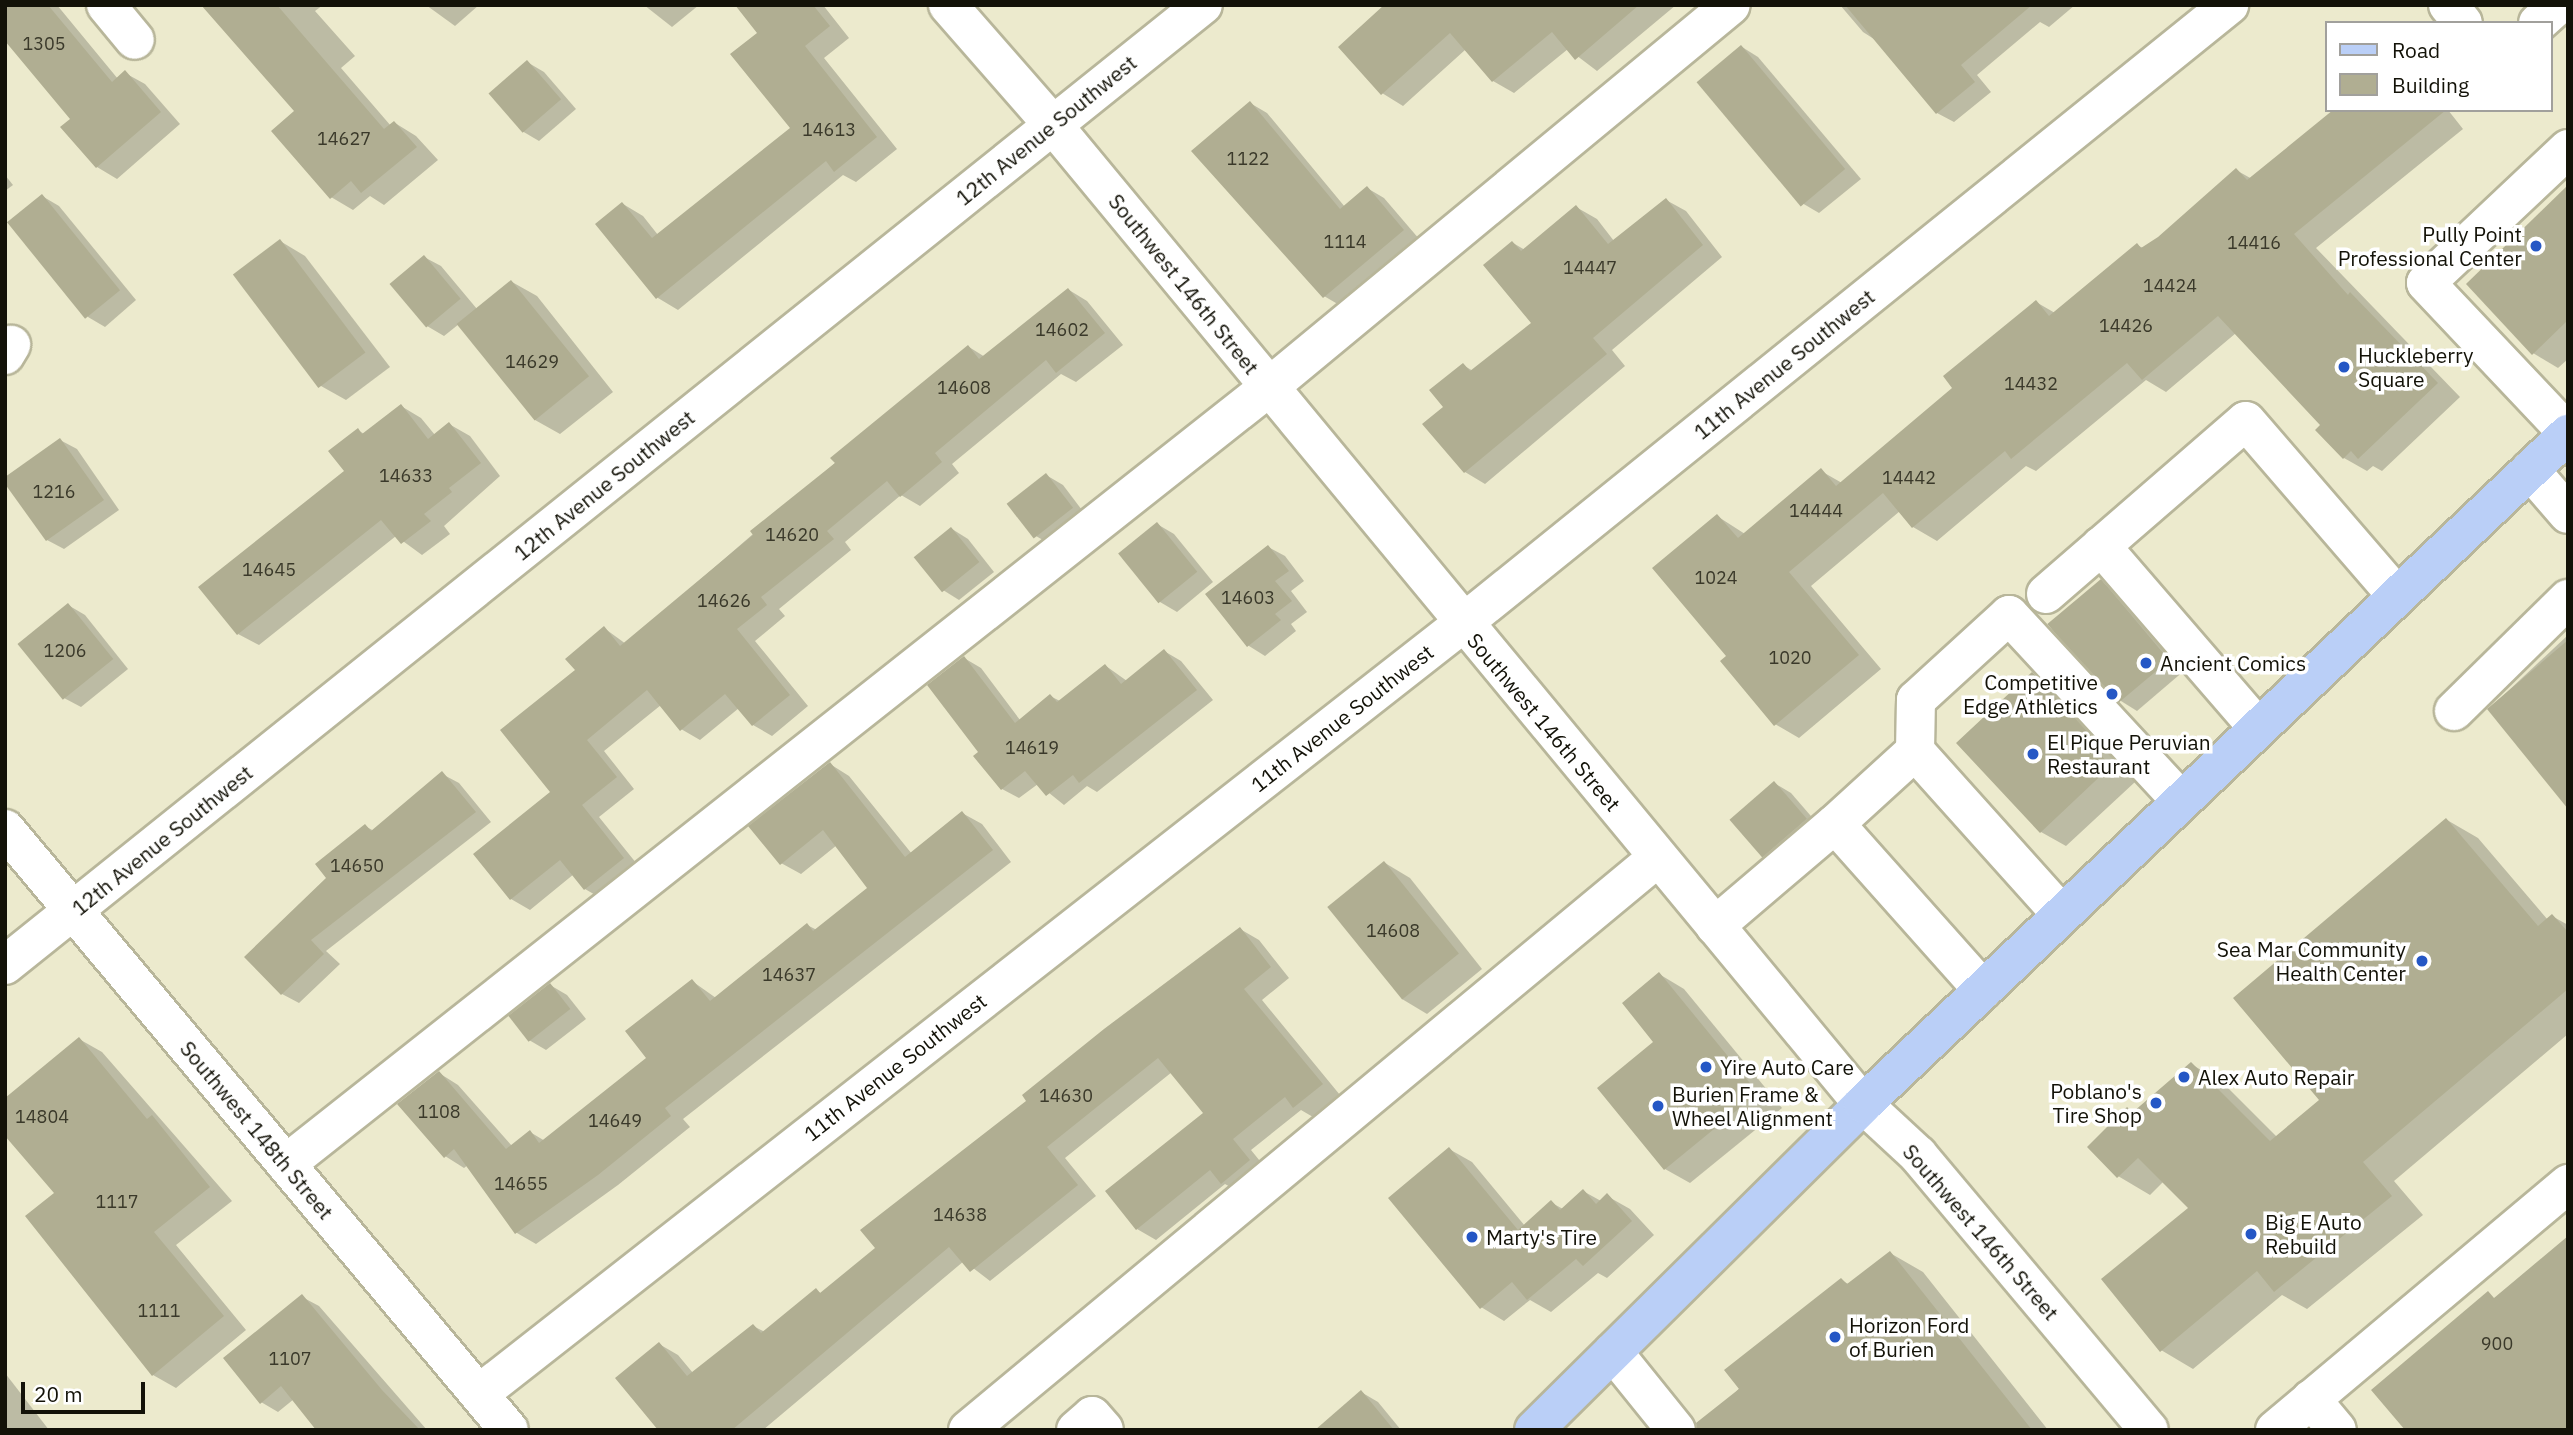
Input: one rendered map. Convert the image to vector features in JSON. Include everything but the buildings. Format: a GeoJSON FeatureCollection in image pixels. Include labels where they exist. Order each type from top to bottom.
{"type":"FeatureCollection","features":[{"type":"Feature","properties":{"kind":"main road"},"geometry":{"type":"LineString","coordinates":[[1534,1430],[1863,1104],[2568,434]]}},
{"type":"Feature","properties":{"kind":"street"},"geometry":{"type":"LineString","coordinates":[[106,5],[135,40]]}},
{"type":"Feature","properties":{"kind":"street","name":"Southwest 146th Street"},"geometry":{"type":"LineString","coordinates":[[948,5],[1053,125],[1462,624],[1863,1104],[1918,1155],[2149,1430]]}},
{"type":"Feature","properties":{"kind":"street","name":"12th Avenue Southwest"},"geometry":{"type":"LineString","coordinates":[[5,965],[1203,5]]}},
{"type":"Feature","properties":{"kind":"street"},"geometry":{"type":"LineString","coordinates":[[286,1164],[1269,387],[1731,5]]}},
{"type":"Feature","properties":{"kind":"street","name":"11th Avenue Southwest"},"geometry":{"type":"LineString","coordinates":[[479,1394],[1462,624],[2229,5]]}},
{"type":"Feature","properties":{"kind":"street"},"geometry":{"type":"LineString","coordinates":[[2448,5],[2461,21]]}},
{"type":"Feature","properties":{"kind":"street"},"geometry":{"type":"LineString","coordinates":[[2540,21],[2558,5]]}},
{"type":"Feature","properties":{"kind":"street"},"geometry":{"type":"LineString","coordinates":[[2568,149],[2426,283],[2568,434]]}},
{"type":"Feature","properties":{"kind":"street"},"geometry":{"type":"LineString","coordinates":[[2046,594],[2246,421],[2397,596]]}},
{"type":"Feature","properties":{"kind":"street"},"geometry":{"type":"LineString","coordinates":[[2530,470],[2568,514]]}},
{"type":"Feature","properties":{"kind":"street"},"geometry":{"type":"LineString","coordinates":[[2101,546],[2258,728]]}},
{"type":"Feature","properties":{"kind":"street"},"geometry":{"type":"LineString","coordinates":[[2454,711],[2568,599]]}},
{"type":"Feature","properties":{"kind":"street"},"geometry":{"type":"LineString","coordinates":[[2061,914],[1915,751],[1916,700],[2009,615],[2181,802]]}},
{"type":"Feature","properties":{"kind":"street"},"geometry":{"type":"LineString","coordinates":[[1715,926],[1835,824],[1915,751]]}},
{"type":"Feature","properties":{"kind":"street"},"geometry":{"type":"LineString","coordinates":[[1835,824],[1983,990]]}},
{"type":"Feature","properties":{"kind":"street","name":"Southwest 148th Street"},"geometry":{"type":"LineString","coordinates":[[5,829],[509,1430]]}},
{"type":"Feature","properties":{"kind":"street"},"geometry":{"type":"LineString","coordinates":[[968,1430],[1657,858]]}},
{"type":"Feature","properties":{"kind":"street"},"geometry":{"type":"LineString","coordinates":[[2275,1430],[2564,1190]]}},
{"type":"Feature","properties":{"kind":"street"},"geometry":{"type":"LineString","coordinates":[[1613,1352],[1676,1430]]}},
{"type":"Feature","properties":{"kind":"street"},"geometry":{"type":"LineString","coordinates":[[2311,1399],[2337,1430]]}},
{"type":"Feature","properties":{"kind":"street"},"geometry":{"type":"LineString","coordinates":[[1076,1430],[1092,1416],[1104,1430]]}},
{"type":"Feature","properties":{"kind":"place","name":"Pully Point Professional Center"},"geometry":{"type":"Point","coordinates":[2536,246]}},
{"type":"Feature","properties":{"kind":"place","name":"Huckleberry Square"},"geometry":{"type":"Point","coordinates":[2344,367]}},
{"type":"Feature","properties":{"kind":"place","name":"Ancient Comics"},"geometry":{"type":"Point","coordinates":[2146,663]}},
{"type":"Feature","properties":{"kind":"place","name":"Competitive Edge Athletics"},"geometry":{"type":"Point","coordinates":[2112,694]}},
{"type":"Feature","properties":{"kind":"place","name":"El Pique Peruvian Restaurant"},"geometry":{"type":"Point","coordinates":[2033,754]}},
{"type":"Feature","properties":{"kind":"place","name":"Sea Mar Community Health Center"},"geometry":{"type":"Point","coordinates":[2422,961]}},
{"type":"Feature","properties":{"kind":"place","name":"Yire Auto Care"},"geometry":{"type":"Point","coordinates":[1706,1067]}},
{"type":"Feature","properties":{"kind":"place","name":"Alex Auto Repair"},"geometry":{"type":"Point","coordinates":[2184,1077]}},
{"type":"Feature","properties":{"kind":"place","name":"Poblano's Tire Shop"},"geometry":{"type":"Point","coordinates":[2156,1103]}},
{"type":"Feature","properties":{"kind":"place","name":"Burien Frame & Wheel Alignment"},"geometry":{"type":"Point","coordinates":[1658,1106]}},
{"type":"Feature","properties":{"kind":"place","name":"Big E Auto Rebuild"},"geometry":{"type":"Point","coordinates":[2251,1234]}},
{"type":"Feature","properties":{"kind":"place","name":"Marty's Tire"},"geometry":{"type":"Point","coordinates":[1472,1237]}},
{"type":"Feature","properties":{"kind":"place","name":"Horizon Ford of Burien"},"geometry":{"type":"Point","coordinates":[1835,1337]}}]}
